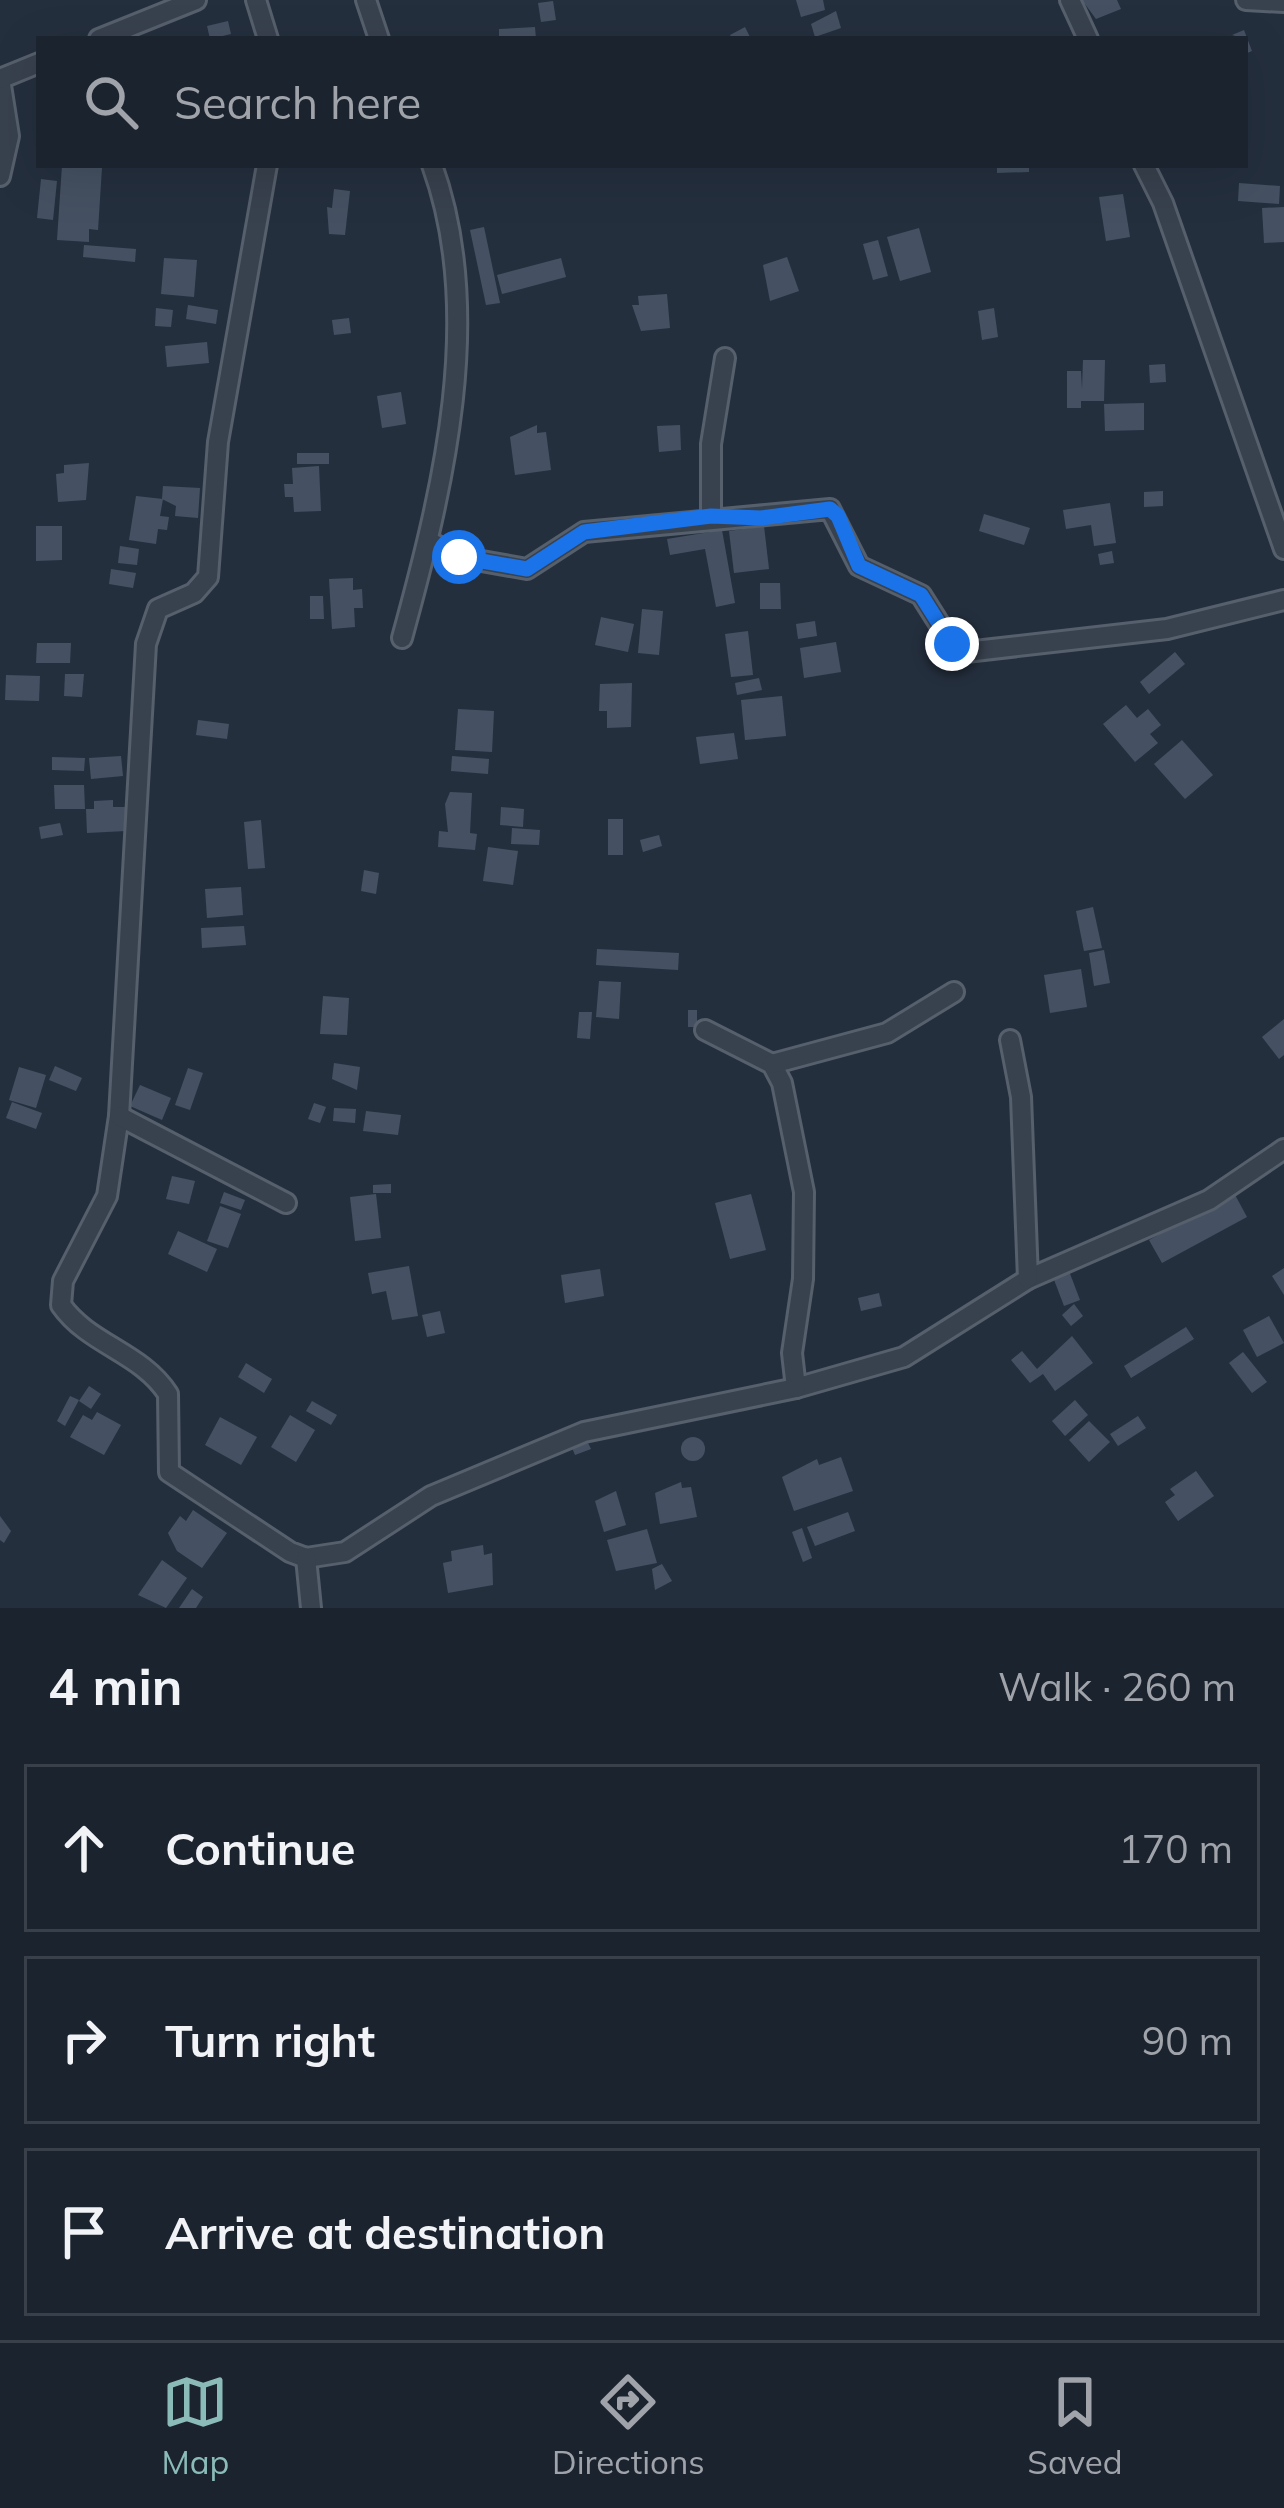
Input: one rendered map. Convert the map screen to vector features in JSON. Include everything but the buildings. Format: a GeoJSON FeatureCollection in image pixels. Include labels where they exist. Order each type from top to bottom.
{"type":"FeatureCollection","features":[{"type":"Feature","properties":{"kind":"street"},"geometry":{"type":"LineString","coordinates":[[106,36],[196,0]]}},
{"type":"Feature","properties":{"kind":"street"},"geometry":{"type":"LineString","coordinates":[[256,0],[267,36]]}},
{"type":"Feature","properties":{"kind":"street"},"geometry":{"type":"LineString","coordinates":[[366,0],[378,36]]}},
{"type":"Feature","properties":{"kind":"street"},"geometry":{"type":"LineString","coordinates":[[1070,0],[1087,36]]}},
{"type":"Feature","properties":{"kind":"street"},"geometry":{"type":"LineString","coordinates":[[1246,0],[1284,2]]}},
{"type":"Feature","properties":{"kind":"street"},"geometry":{"type":"LineString","coordinates":[[0,176],[9,136],[0,79],[36,64]]}},
{"type":"Feature","properties":{"kind":"street"},"geometry":{"type":"LineString","coordinates":[[266,168],[218,442],[208,578],[194,593],[158,609],[146,644],[119,1116],[107,1196],[63,1281],[61,1305],[76,1326],[137,1361],[168,1394],[169,1472],[306,1558],[345,1552],[431,1496],[584,1432],[796,1388],[917,1351],[1028,1279],[1209,1200],[1284,1149]]}},
{"type":"Feature","properties":{"kind":"street"},"geometry":{"type":"LineString","coordinates":[[402,638],[428,542],[454,381],[457,262],[433,168]]}},
{"type":"Feature","properties":{"kind":"street"},"geometry":{"type":"LineString","coordinates":[[1146,168],[1163,203],[1284,549]]}},
{"type":"Feature","properties":{"kind":"street"},"geometry":{"type":"LineString","coordinates":[[711,516],[711,444],[725,358]]}},
{"type":"Feature","properties":{"kind":"street"},"geometry":{"type":"LineString","coordinates":[[428,542],[459,557],[527,569],[584,532],[711,516],[761,518],[830,509],[838,516],[859,566],[921,595],[952,644],[966,652],[1167,629],[1284,599]]}},
{"type":"Feature","properties":{"kind":"street"},"geometry":{"type":"LineString","coordinates":[[772,1064],[886,1033],[954,992]]}},
{"type":"Feature","properties":{"kind":"street"},"geometry":{"type":"LineString","coordinates":[[705,1030],[772,1064],[782,1083],[804,1192],[805,1247],[792,1353],[796,1388]]}},
{"type":"Feature","properties":{"kind":"street"},"geometry":{"type":"LineString","coordinates":[[1010,1040],[1021,1097],[1028,1279]]}},
{"type":"Feature","properties":{"kind":"street"},"geometry":{"type":"LineString","coordinates":[[119,1116],[286,1203]]}},
{"type":"Feature","properties":{"kind":"street"},"geometry":{"type":"LineString","coordinates":[[306,1558],[311,1608]]}},
{"type":"Feature","properties":{"kind":"route"},"geometry":{"type":"LineString","coordinates":[[459,557],[527,569],[547,561],[584,532],[711,516],[761,518],[830,509],[838,516],[859,566],[921,595],[952,644]]}}]}
